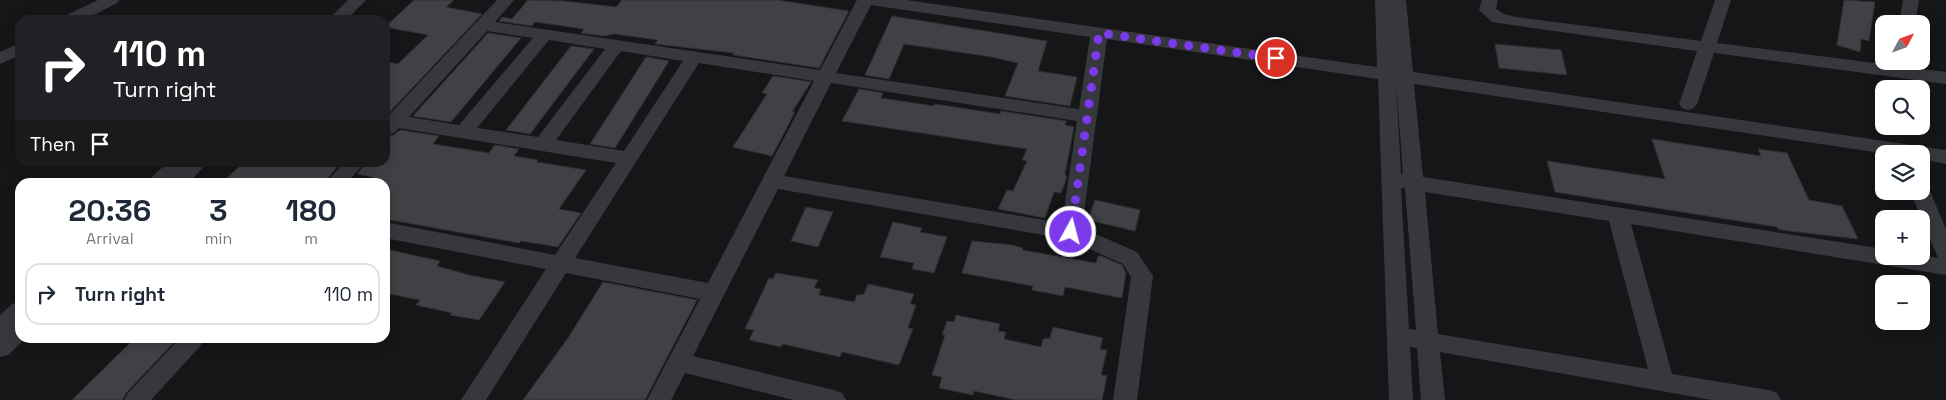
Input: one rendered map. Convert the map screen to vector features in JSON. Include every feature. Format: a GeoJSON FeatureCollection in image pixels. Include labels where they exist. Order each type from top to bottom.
{"type":"FeatureCollection","features":[{"type":"Feature","properties":{"kind":"street"},"geometry":{"type":"LineString","coordinates":[[82,15],[111,0]]}},
{"type":"Feature","properties":{"kind":"street"},"geometry":{"type":"LineString","coordinates":[[342,15],[358,0]]}},
{"type":"Feature","properties":{"kind":"street"},"geometry":{"type":"LineString","coordinates":[[357,15],[373,0]]}},
{"type":"Feature","properties":{"kind":"street"},"geometry":{"type":"LineString","coordinates":[[390,126],[506,0]]}},
{"type":"Feature","properties":{"kind":"street"},"geometry":{"type":"LineString","coordinates":[[659,400],[865,0]]}},
{"type":"Feature","properties":{"kind":"street"},"geometry":{"type":"LineString","coordinates":[[872,0],[1099,33],[1185,39]]}},
{"type":"Feature","properties":{"kind":"street"},"geometry":{"type":"LineString","coordinates":[[959,0],[1185,39],[1395,69],[1883,145]]}},
{"type":"Feature","properties":{"kind":"street"},"geometry":{"type":"LineString","coordinates":[[1383,0],[1414,183],[1433,400]]}},
{"type":"Feature","properties":{"kind":"street"},"geometry":{"type":"LineString","coordinates":[[1398,0],[1391,180],[1401,400]]}},
{"type":"Feature","properties":{"kind":"street"},"geometry":{"type":"LineString","coordinates":[[1490,0],[1486,10],[1491,15],[1516,22],[1708,47],[1875,64]]}},
{"type":"Feature","properties":{"kind":"street"},"geometry":{"type":"LineString","coordinates":[[1688,104],[1723,0]]}},
{"type":"Feature","properties":{"kind":"street"},"geometry":{"type":"LineString","coordinates":[[1908,15],[1911,0]]}},
{"type":"Feature","properties":{"kind":"street"},"geometry":{"type":"LineString","coordinates":[[483,25],[1086,116]]}},
{"type":"Feature","properties":{"kind":"street"},"geometry":{"type":"LineString","coordinates":[[1071,232],[1099,33]]}},
{"type":"Feature","properties":{"kind":"street"},"geometry":{"type":"LineString","coordinates":[[464,131],[546,34]]}},
{"type":"Feature","properties":{"kind":"street"},"geometry":{"type":"LineString","coordinates":[[543,144],[617,44]]}},
{"type":"Feature","properties":{"kind":"street"},"geometry":{"type":"LineString","coordinates":[[0,59],[15,51]]}},
{"type":"Feature","properties":{"kind":"street"},"geometry":{"type":"LineString","coordinates":[[473,400],[694,57]]}},
{"type":"Feature","properties":{"kind":"street"},"geometry":{"type":"LineString","coordinates":[[1395,69],[1688,104],[1891,145]]}},
{"type":"Feature","properties":{"kind":"street"},"geometry":{"type":"LineString","coordinates":[[1913,70],[1946,78]]}},
{"type":"Feature","properties":{"kind":"street"},"geometry":{"type":"LineString","coordinates":[[390,126],[464,131],[629,158]]}},
{"type":"Feature","properties":{"kind":"street"},"geometry":{"type":"LineString","coordinates":[[1924,145],[1946,143]]}},
{"type":"Feature","properties":{"kind":"street"},"geometry":{"type":"LineString","coordinates":[[1930,153],[1946,157]]}},
{"type":"Feature","properties":{"kind":"street"},"geometry":{"type":"LineString","coordinates":[[163,178],[176,167]]}},
{"type":"Feature","properties":{"kind":"street"},"geometry":{"type":"LineString","coordinates":[[182,178],[194,167]]}},
{"type":"Feature","properties":{"kind":"street"},"geometry":{"type":"LineString","coordinates":[[341,178],[351,167]]}},
{"type":"Feature","properties":{"kind":"street"},"geometry":{"type":"LineString","coordinates":[[1391,180],[1946,267]]}},
{"type":"Feature","properties":{"kind":"street"},"geometry":{"type":"LineString","coordinates":[[772,181],[1071,232],[1130,258],[1142,276],[1124,400]]}},
{"type":"Feature","properties":{"kind":"street"},"geometry":{"type":"LineString","coordinates":[[1924,200],[1946,253]]}},
{"type":"Feature","properties":{"kind":"street"},"geometry":{"type":"LineString","coordinates":[[1618,215],[1662,382]]}},
{"type":"Feature","properties":{"kind":"street"},"geometry":{"type":"LineString","coordinates":[[390,231],[714,293]]}},
{"type":"Feature","properties":{"kind":"street"},"geometry":{"type":"LineString","coordinates":[[0,329],[15,315]]}},
{"type":"Feature","properties":{"kind":"street"},"geometry":{"type":"LineString","coordinates":[[0,348],[15,334]]}},
{"type":"Feature","properties":{"kind":"street"},"geometry":{"type":"LineString","coordinates":[[1398,336],[1770,400]]}},
{"type":"Feature","properties":{"kind":"street"},"geometry":{"type":"LineString","coordinates":[[136,400],[189,343]]}},
{"type":"Feature","properties":{"kind":"street"},"geometry":{"type":"LineString","coordinates":[[679,362],[834,400]]}},
{"type":"Feature","properties":{"kind":"building"},"geometry":{"type":"Polygon","coordinates":[[[414,0],[454,0],[446,7],[482,14],[390,112],[390,62],[398,64],[428,35],[390,28],[390,22],[414,0]]]}},
{"type":"Feature","properties":{"kind":"building"},"geometry":{"type":"Polygon","coordinates":[[[528,0],[564,1],[616,7],[622,0],[777,0],[849,11],[819,68],[733,55],[734,53],[655,44],[658,40],[615,34],[603,36],[581,33],[584,29],[535,22],[532,26],[499,21],[502,17],[512,19],[528,0]]]}},
{"type":"Feature","properties":{"kind":"building"},"geometry":{"type":"Polygon","coordinates":[[[1844,0],[1875,2],[1869,41],[1861,39],[1860,52],[1837,45],[1844,0]]]}},
{"type":"Feature","properties":{"kind":"building"},"geometry":{"type":"Polygon","coordinates":[[[892,16],[1047,41],[1038,71],[1077,77],[1070,106],[1005,96],[1018,63],[992,57],[904,44],[889,79],[865,75],[892,16]]]}},
{"type":"Feature","properties":{"kind":"building"},"geometry":{"type":"Polygon","coordinates":[[[488,33],[521,38],[451,122],[413,116],[488,33]]]}},
{"type":"Feature","properties":{"kind":"building"},"geometry":{"type":"Polygon","coordinates":[[[1495,44],[1561,50],[1567,75],[1499,68],[1495,44]]]}},
{"type":"Feature","properties":{"kind":"building"},"geometry":{"type":"Polygon","coordinates":[[[571,46],[594,49],[530,134],[506,130],[571,46]]]}},
{"type":"Feature","properties":{"kind":"building"},"geometry":{"type":"Polygon","coordinates":[[[646,57],[669,61],[615,148],[590,144],[646,57]]]}},
{"type":"Feature","properties":{"kind":"building"},"geometry":{"type":"Polygon","coordinates":[[[773,76],[811,82],[792,112],[795,112],[772,156],[733,147],[767,94],[762,93],[773,76]]]}},
{"type":"Feature","properties":{"kind":"building"},"geometry":{"type":"Polygon","coordinates":[[[859,89],[883,93],[881,98],[1000,114],[1001,111],[1066,121],[1065,125],[1074,127],[1065,174],[1067,177],[1061,193],[1054,192],[1045,218],[998,209],[1007,190],[1013,191],[1027,161],[1022,160],[1027,149],[842,121],[859,89]]]}},
{"type":"Feature","properties":{"kind":"building"},"geometry":{"type":"Polygon","coordinates":[[[400,130],[439,136],[433,144],[489,153],[495,145],[519,149],[514,156],[586,170],[559,209],[581,213],[558,247],[521,241],[519,243],[390,220],[390,178],[372,178],[357,174],[363,167],[390,167],[390,136],[400,130]]]}},
{"type":"Feature","properties":{"kind":"building"},"geometry":{"type":"Polygon","coordinates":[[[1652,139],[1761,156],[1758,149],[1787,153],[1809,200],[1842,206],[1858,239],[1789,231],[1778,229],[1777,227],[1555,192],[1547,161],[1665,179],[1652,139]]]}},
{"type":"Feature","properties":{"kind":"building"},"geometry":{"type":"Polygon","coordinates":[[[239,167],[337,167],[328,178],[227,178],[239,167]]]}},
{"type":"Feature","properties":{"kind":"building"},"geometry":{"type":"Polygon","coordinates":[[[1095,200],[1140,210],[1135,231],[1088,220],[1095,200]]]}},
{"type":"Feature","properties":{"kind":"building"},"geometry":{"type":"Polygon","coordinates":[[[806,207],[833,212],[818,247],[791,241],[806,207]]]}},
{"type":"Feature","properties":{"kind":"building"},"geometry":{"type":"Polygon","coordinates":[[[893,222],[922,228],[920,232],[947,237],[934,273],[912,269],[914,263],[880,257],[893,222]]]}},
{"type":"Feature","properties":{"kind":"building"},"geometry":{"type":"Polygon","coordinates":[[[972,241],[1012,245],[1023,248],[1022,250],[1096,263],[1098,256],[1101,256],[1122,265],[1126,273],[1122,298],[1065,287],[1063,296],[1032,290],[1033,286],[962,273],[972,241]]]}},
{"type":"Feature","properties":{"kind":"building"},"geometry":{"type":"Polygon","coordinates":[[[390,250],[440,261],[437,266],[469,275],[505,282],[479,320],[450,315],[452,313],[416,305],[420,300],[390,294],[390,250]]]}},
{"type":"Feature","properties":{"kind":"building"},"geometry":{"type":"Polygon","coordinates":[[[776,273],[818,280],[814,288],[821,289],[819,295],[854,302],[857,295],[864,294],[868,284],[914,294],[910,304],[916,305],[908,328],[913,329],[899,365],[842,352],[840,357],[783,344],[781,347],[749,340],[754,330],[745,329],[769,278],[773,279],[776,273]]]}},
{"type":"Feature","properties":{"kind":"building"},"geometry":{"type":"Polygon","coordinates":[[[603,282],[697,300],[645,400],[523,400],[568,338],[603,282]]]}},
{"type":"Feature","properties":{"kind":"building"},"geometry":{"type":"Polygon","coordinates":[[[956,315],[1000,324],[998,331],[1006,332],[1004,339],[1041,347],[1043,339],[1050,338],[1053,327],[1103,338],[1100,349],[1107,350],[1101,375],[1107,376],[1102,400],[1016,400],[974,391],[973,395],[939,388],[942,377],[932,375],[945,335],[942,335],[947,321],[954,322],[956,315]]]}},
{"type":"Feature","properties":{"kind":"building"},"geometry":{"type":"Polygon","coordinates":[[[130,343],[173,343],[127,392],[122,400],[72,400],[130,343]]]}},
{"type":"Feature","properties":{"kind":"route"},"geometry":{"type":"LineString","coordinates":[[1071,232],[1099,33],[1276,58]]}}]}
